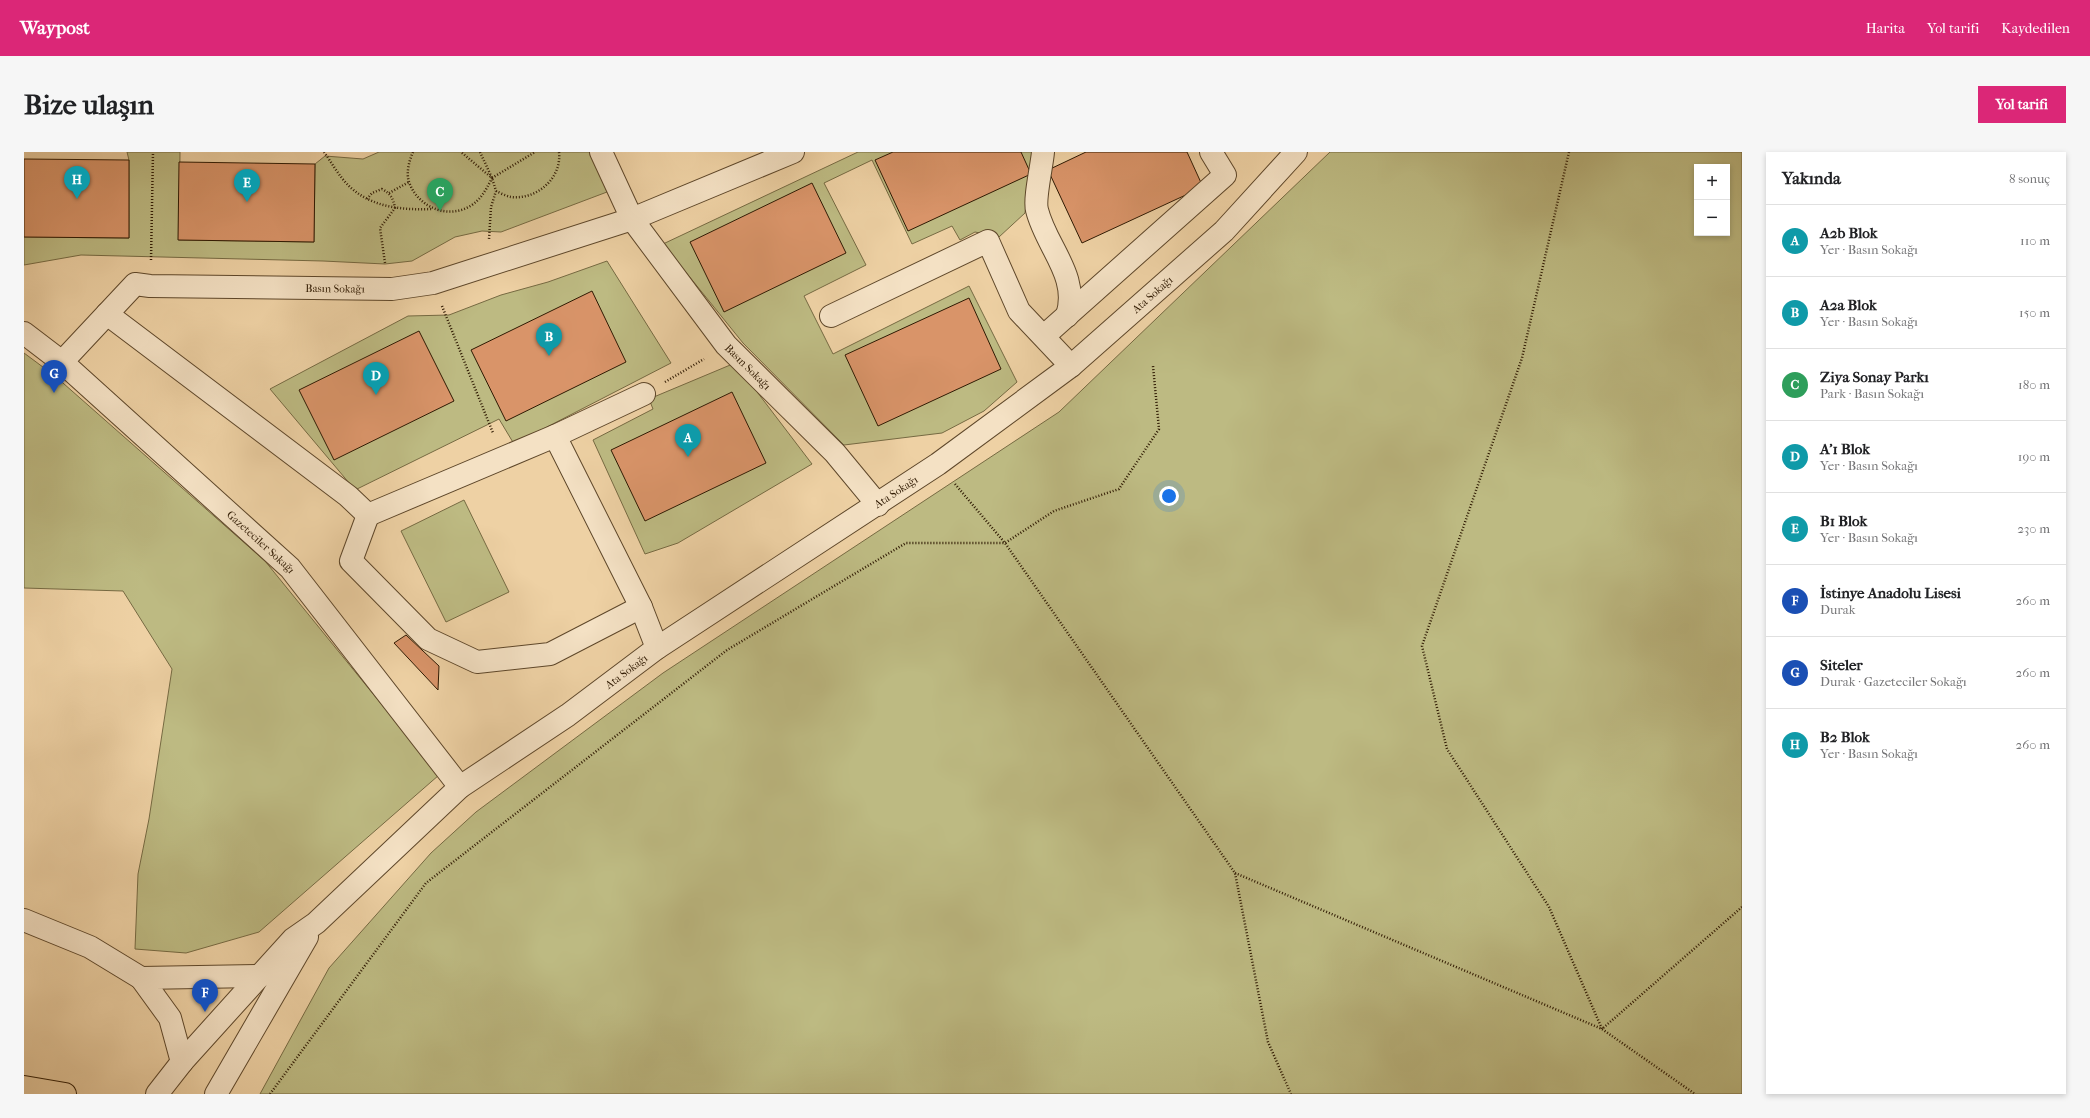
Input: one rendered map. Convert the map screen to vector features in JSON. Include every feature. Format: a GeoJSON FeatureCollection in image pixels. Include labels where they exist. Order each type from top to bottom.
{"type":"FeatureCollection","features":[{"type":"Feature","properties":{"kind":"main road"},"geometry":{"type":"LineString","coordinates":[[24,1087],[65,1094]]}},
{"type":"Feature","properties":{"kind":"street"},"geometry":{"type":"LineString","coordinates":[[601,152],[632,218]]}},
{"type":"Feature","properties":{"kind":"street","name":"Basın Sokağı"},"geometry":{"type":"LineString","coordinates":[[62,362],[135,284],[150,286],[392,289],[433,283],[494,265],[632,218],[793,152]]}},
{"type":"Feature","properties":{"kind":"street"},"geometry":{"type":"LineString","coordinates":[[1043,152],[1037,209],[1070,288],[1071,304],[1067,316]]}},
{"type":"Feature","properties":{"kind":"street"},"geometry":{"type":"LineString","coordinates":[[1044,336],[1225,175],[1211,152]]}},
{"type":"Feature","properties":{"kind":"street","name":"Ata Sokağı"},"geometry":{"type":"LineString","coordinates":[[316,922],[460,787],[568,715],[658,648],[878,505],[938,464],[1071,366],[1224,231],[1296,152]]}},
{"type":"Feature","properties":{"kind":"street","name":"Basın Sokağı"},"geometry":{"type":"LineString","coordinates":[[632,218],[726,345],[835,453],[878,505]]}},
{"type":"Feature","properties":{"kind":"street"},"geometry":{"type":"LineString","coordinates":[[831,316],[988,241],[1019,311],[1071,366]]}},
{"type":"Feature","properties":{"kind":"street"},"geometry":{"type":"LineString","coordinates":[[107,314],[348,496],[368,515]]}},
{"type":"Feature","properties":{"kind":"street","name":"Gazeteciler Sokağı"},"geometry":{"type":"LineString","coordinates":[[24,332],[62,362],[290,568],[460,787]]}},
{"type":"Feature","properties":{"kind":"street"},"geometry":{"type":"LineString","coordinates":[[641,607],[550,654],[477,662],[428,639],[351,561],[368,515],[555,436],[644,394]]}},
{"type":"Feature","properties":{"kind":"street"},"geometry":{"type":"LineString","coordinates":[[555,436],[641,607],[658,648]]}},
{"type":"Feature","properties":{"kind":"street"},"geometry":{"type":"LineString","coordinates":[[24,920],[90,947],[141,978],[170,1018],[182,1062]]}},
{"type":"Feature","properties":{"kind":"street"},"geometry":{"type":"LineString","coordinates":[[157,1094],[182,1062],[293,939],[316,922]]}},
{"type":"Feature","properties":{"kind":"street"},"geometry":{"type":"LineString","coordinates":[[216,1094],[316,922]]}},
{"type":"Feature","properties":{"kind":"street"},"geometry":{"type":"LineString","coordinates":[[141,978],[260,976]]}},
{"type":"Feature","properties":{"kind":"path"},"geometry":{"type":"LineString","coordinates":[[150,286],[154,152]]}},
{"type":"Feature","properties":{"kind":"path"},"geometry":{"type":"LineString","coordinates":[[324,152],[350,187],[367,199],[378,204],[407,210],[434,209],[455,212],[472,205],[483,195],[492,178],[535,152]]}},
{"type":"Feature","properties":{"kind":"path"},"geometry":{"type":"LineString","coordinates":[[413,152],[409,162],[408,182],[420,202],[434,209]]}},
{"type":"Feature","properties":{"kind":"path"},"geometry":{"type":"LineString","coordinates":[[462,152],[492,178]]}},
{"type":"Feature","properties":{"kind":"path"},"geometry":{"type":"LineString","coordinates":[[480,152],[492,178],[496,191],[491,207],[489,240],[494,265]]}},
{"type":"Feature","properties":{"kind":"path"},"geometry":{"type":"LineString","coordinates":[[496,191],[511,197],[528,195],[542,189],[554,178],[560,163],[559,152]]}},
{"type":"Feature","properties":{"kind":"path"},"geometry":{"type":"LineString","coordinates":[[1569,152],[1522,358],[1422,646],[1447,749],[1549,907],[1602,1029]]}},
{"type":"Feature","properties":{"kind":"path"},"geometry":{"type":"LineString","coordinates":[[389,193],[408,182]]}},
{"type":"Feature","properties":{"kind":"path"},"geometry":{"type":"LineString","coordinates":[[367,199],[372,193],[382,189],[389,193],[395,208]]}},
{"type":"Feature","properties":{"kind":"path"},"geometry":{"type":"LineString","coordinates":[[385,264],[380,228],[395,208]]}},
{"type":"Feature","properties":{"kind":"path"},"geometry":{"type":"LineString","coordinates":[[433,283],[503,458]]}},
{"type":"Feature","properties":{"kind":"path"},"geometry":{"type":"LineString","coordinates":[[644,394],[726,345]]}},
{"type":"Feature","properties":{"kind":"path"},"geometry":{"type":"LineString","coordinates":[[270,1094],[426,884],[727,650],[906,543],[1005,543],[1054,511],[1119,489],[1159,429],[1153,366]]}},
{"type":"Feature","properties":{"kind":"path"},"geometry":{"type":"LineString","coordinates":[[938,464],[1005,543],[1235,873],[1268,1042],[1291,1094]]}},
{"type":"Feature","properties":{"kind":"path"},"geometry":{"type":"LineString","coordinates":[[1235,873],[1602,1029],[1695,1094]]}},
{"type":"Feature","properties":{"kind":"path"},"geometry":{"type":"LineString","coordinates":[[1602,1029],[1742,907]]}},
{"type":"Feature","properties":{"kind":"shaded area"},"geometry":{"type":"Polygon","coordinates":[[[127,152],[180,152],[179,240],[314,242],[315,164],[325,156],[363,159],[379,152],[594,152],[607,192],[501,232],[482,231],[455,237],[412,261],[385,264],[81,255],[24,265],[24,237],[129,238],[129,160],[127,152]]]}},
{"type":"Feature","properties":{"kind":"shaded area"},"geometry":{"type":"Polygon","coordinates":[[[858,152],[1032,152],[1025,213],[999,237],[975,232],[960,240],[952,226],[912,244],[872,160],[824,183],[866,265],[804,296],[833,354],[969,286],[1017,382],[984,411],[942,433],[844,445],[743,343],[663,244],[858,152]]]}},
{"type":"Feature","properties":{"kind":"shaded area"},"geometry":{"type":"Polygon","coordinates":[[[1330,152],[1742,152],[1742,1094],[260,1094],[329,968],[431,853],[476,812],[663,673],[1059,412],[1330,152]]]}},
{"type":"Feature","properties":{"kind":"shaded area"},"geometry":{"type":"Polygon","coordinates":[[[607,261],[671,363],[514,444],[499,419],[355,490],[270,389],[408,316],[449,315],[501,295],[548,282],[607,261]]]}},
{"type":"Feature","properties":{"kind":"shaded area"},"geometry":{"type":"Polygon","coordinates":[[[24,353],[55,376],[265,561],[439,775],[259,932],[186,953],[135,949],[138,874],[149,819],[172,669],[123,591],[24,588],[24,353]]]}},
{"type":"Feature","properties":{"kind":"shaded area"},"geometry":{"type":"Polygon","coordinates":[[[735,363],[812,464],[678,543],[645,554],[593,440],[653,409],[649,399],[735,363]]]}},
{"type":"Feature","properties":{"kind":"shaded area"},"geometry":{"type":"Polygon","coordinates":[[[464,500],[509,592],[446,622],[401,531],[464,500]]]}},
{"type":"Feature","properties":{"kind":"building"},"geometry":{"type":"Polygon","coordinates":[[[893,152],[1021,152],[1031,174],[908,231],[875,160],[893,152]]]}},
{"type":"Feature","properties":{"kind":"building"},"geometry":{"type":"Polygon","coordinates":[[[1086,152],[1187,152],[1203,187],[1082,243],[1048,170],[1086,152]]]}},
{"type":"Feature","properties":{"kind":"building"},"geometry":{"type":"Polygon","coordinates":[[[24,159],[129,160],[129,238],[24,237],[24,159]]]}},
{"type":"Feature","properties":{"kind":"building"},"geometry":{"type":"Polygon","coordinates":[[[179,162],[315,164],[314,242],[178,240],[179,162]]]}},
{"type":"Feature","properties":{"kind":"building"},"geometry":{"type":"Polygon","coordinates":[[[812,183],[846,253],[724,312],[690,242],[812,183]]]}},
{"type":"Feature","properties":{"kind":"building"},"geometry":{"type":"Polygon","coordinates":[[[592,291],[626,362],[506,421],[471,350],[592,291]]]}},
{"type":"Feature","properties":{"kind":"building"},"geometry":{"type":"Polygon","coordinates":[[[969,298],[1001,369],[878,426],[845,355],[969,298]]]}},
{"type":"Feature","properties":{"kind":"building"},"geometry":{"type":"Polygon","coordinates":[[[419,331],[454,401],[334,460],[299,390],[419,331]]]}},
{"type":"Feature","properties":{"kind":"building"},"geometry":{"type":"Polygon","coordinates":[[[732,392],[766,463],[645,521],[611,450],[732,392]]]}},
{"type":"Feature","properties":{"kind":"building"},"geometry":{"type":"Polygon","coordinates":[[[406,635],[439,666],[438,690],[394,643],[406,635]]]}},
{"type":"Feature","properties":{"kind":"place","name":"B2 Blok"},"geometry":{"type":"Point","coordinates":[77,199]}},
{"type":"Feature","properties":{"kind":"place","name":"B1 Blok"},"geometry":{"type":"Point","coordinates":[247,202]}},
{"type":"Feature","properties":{"kind":"place","name":"Ziya Sonay Parkı"},"geometry":{"type":"Point","coordinates":[440,211]}},
{"type":"Feature","properties":{"kind":"place","name":"A2a Blok"},"geometry":{"type":"Point","coordinates":[549,356]}},
{"type":"Feature","properties":{"kind":"place","name":"Siteler"},"geometry":{"type":"Point","coordinates":[54,393]}},
{"type":"Feature","properties":{"kind":"place","name":"A'1 Blok"},"geometry":{"type":"Point","coordinates":[376,395]}},
{"type":"Feature","properties":{"kind":"place","name":"A2b Blok"},"geometry":{"type":"Point","coordinates":[688,457]}},
{"type":"Feature","properties":{"kind":"place","name":"İstinye Anadolu Lisesi"},"geometry":{"type":"Point","coordinates":[205,1012]}}]}
